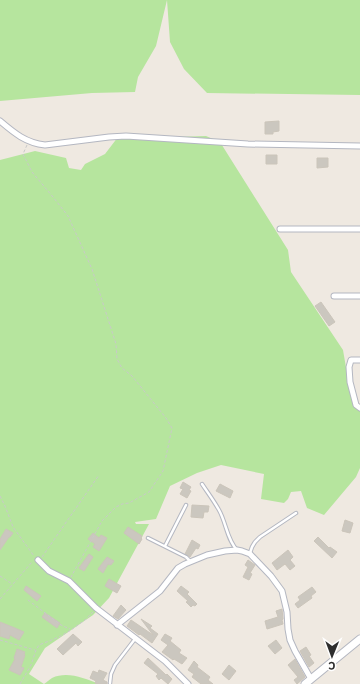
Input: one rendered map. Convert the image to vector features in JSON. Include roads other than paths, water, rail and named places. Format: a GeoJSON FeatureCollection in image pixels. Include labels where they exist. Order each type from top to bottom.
{"type":"FeatureCollection","features":[{"type":"Feature","properties":{"kind":"street"},"geometry":{"type":"LineString","coordinates":[[0,121],[16,134],[36,144],[126,136],[248,144],[360,146]]}},
{"type":"Feature","properties":{"kind":"street"},"geometry":{"type":"LineString","coordinates":[[280,229],[360,229]]}},
{"type":"Feature","properties":{"kind":"street"},"geometry":{"type":"LineString","coordinates":[[334,296],[360,296]]}},
{"type":"Feature","properties":{"kind":"street"},"geometry":{"type":"LineString","coordinates":[[360,360],[351,360],[349,367],[350,382],[356,405],[360,408]]}},
{"type":"Feature","properties":{"kind":"street"},"geometry":{"type":"LineString","coordinates":[[117,625],[160,591],[178,568],[190,561],[207,555],[237,550],[250,554],[271,576],[282,592],[287,612],[290,640],[307,682],[360,639]]}},
{"type":"Feature","properties":{"kind":"street"},"geometry":{"type":"LineString","coordinates":[[38,560],[49,571],[69,581],[96,608],[165,661],[188,684]]}},
{"type":"Feature","properties":{"kind":"lane"},"geometry":{"type":"LineString","coordinates":[[202,484],[219,510],[232,543],[237,550]]}},
{"type":"Feature","properties":{"kind":"lane"},"geometry":{"type":"LineString","coordinates":[[165,546],[186,505]]}},
{"type":"Feature","properties":{"kind":"lane"},"geometry":{"type":"LineString","coordinates":[[250,554],[252,547],[260,537],[296,513]]}},
{"type":"Feature","properties":{"kind":"lane"},"geometry":{"type":"LineString","coordinates":[[148,538],[186,557],[190,561]]}},
{"type":"Feature","properties":{"kind":"lane"},"geometry":{"type":"LineString","coordinates":[[110,683],[111,674],[115,665],[136,639]]}}]}
